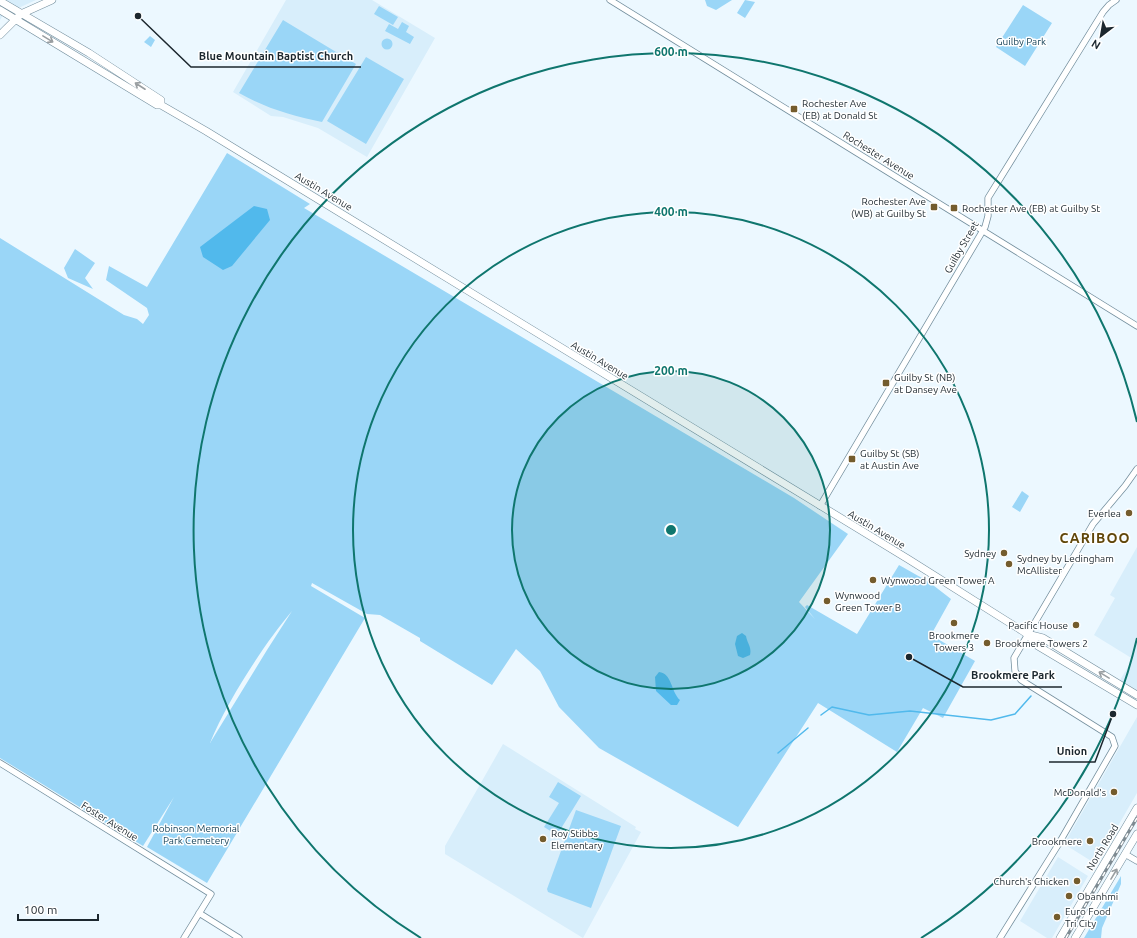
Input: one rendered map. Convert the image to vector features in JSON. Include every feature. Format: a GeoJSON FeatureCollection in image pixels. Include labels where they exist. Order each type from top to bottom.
{"type":"FeatureCollection","features":[{"type":"Feature","properties":{"kind":"main road"},"geometry":{"type":"LineString","coordinates":[[0,35],[14,19],[52,0]]}},
{"type":"Feature","properties":{"kind":"main road","name":"Austin Avenue"},"geometry":{"type":"LineString","coordinates":[[0,1],[131,80],[161,100],[161,105]]}},
{"type":"Feature","properties":{"kind":"main road","name":"Austin Avenue"},"geometry":{"type":"LineString","coordinates":[[0,10],[157,105],[161,105],[820,506],[1027,634],[1038,646],[1137,704]]}},
{"type":"Feature","properties":{"kind":"main road","name":"Austin Avenue"},"geometry":{"type":"LineString","coordinates":[[1027,634],[1043,638],[1137,695]]}},
{"type":"Feature","properties":{"kind":"main road"},"geometry":{"type":"LineString","coordinates":[[1115,691],[1120,684]]}},
{"type":"Feature","properties":{"kind":"main road","name":"North Road"},"geometry":{"type":"LineString","coordinates":[[1060,938],[1137,808]]}},
{"type":"Feature","properties":{"kind":"main road"},"geometry":{"type":"LineString","coordinates":[[1075,938],[1137,834]]}},
{"type":"Feature","properties":{"kind":"street","name":"Rochester Avenue"},"geometry":{"type":"LineString","coordinates":[[610,0],[1137,326]]}},
{"type":"Feature","properties":{"kind":"street","name":"Guilby Street"},"geometry":{"type":"LineString","coordinates":[[820,506],[982,230],[988,216],[988,198],[1103,12],[1116,0]]}},
{"type":"Feature","properties":{"kind":"street"},"geometry":{"type":"LineString","coordinates":[[1000,938],[1058,845],[1115,746],[1112,737],[1018,677],[1013,661],[1027,634],[1093,524],[1125,486],[1137,469]]}},
{"type":"Feature","properties":{"kind":"street","name":"Foster Avenue"},"geometry":{"type":"LineString","coordinates":[[0,764],[211,894],[199,913]]}},
{"type":"Feature","properties":{"kind":"street"},"geometry":{"type":"LineString","coordinates":[[1125,854],[1137,861]]}},
{"type":"Feature","properties":{"kind":"street"},"geometry":{"type":"LineString","coordinates":[[184,938],[199,913],[239,938]]}},
{"type":"Feature","properties":{"kind":"shaded area"},"geometry":{"type":"Polygon","coordinates":[[[0,0],[36,0],[3,15],[0,20],[0,0]]]}},
{"type":"Feature","properties":{"kind":"shaded area"},"geometry":{"type":"Polygon","coordinates":[[[286,0],[372,0],[435,38],[367,157],[318,128],[283,117],[271,116],[233,92],[286,0]]]}},
{"type":"Feature","properties":{"kind":"shaded area"},"geometry":{"type":"Polygon","coordinates":[[[254,206],[267,209],[270,220],[232,266],[223,270],[203,257],[200,247],[254,206]]]}},
{"type":"Feature","properties":{"kind":"shaded area"},"geometry":{"type":"Polygon","coordinates":[[[1137,547],[1137,690],[1120,680],[1133,659],[1094,635],[1115,598],[1110,595],[1137,547]]]}},
{"type":"Feature","properties":{"kind":"shaded area"},"geometry":{"type":"Polygon","coordinates":[[[742,633],[746,636],[750,650],[750,655],[743,658],[738,656],[735,644],[737,636],[742,633]]]}},
{"type":"Feature","properties":{"kind":"shaded area"},"geometry":{"type":"Polygon","coordinates":[[[659,672],[663,673],[669,679],[677,697],[680,700],[677,705],[671,705],[656,691],[655,677],[659,672]]]}},
{"type":"Feature","properties":{"kind":"shaded area"},"geometry":{"type":"Polygon","coordinates":[[[1137,717],[1137,793],[1096,864],[1064,844],[1137,717]]]}},
{"type":"Feature","properties":{"kind":"shaded area","name":"Roy Stibbs Elementary"},"geometry":{"type":"Polygon","coordinates":[[[503,744],[636,827],[635,829],[641,832],[583,938],[445,854],[445,846],[503,744]]]}},
{"type":"Feature","properties":{"kind":"shaded area"},"geometry":{"type":"Polygon","coordinates":[[[1058,857],[1088,876],[1052,938],[1047,938],[1020,921],[1058,857]]]}},
{"type":"Feature","properties":{"kind":"green space"},"geometry":{"type":"Polygon","coordinates":[[[705,0],[732,0],[716,10],[707,6],[705,0]]]}},
{"type":"Feature","properties":{"kind":"green space"},"geometry":{"type":"Polygon","coordinates":[[[745,0],[755,2],[745,18],[737,13],[745,0]]]}},
{"type":"Feature","properties":{"kind":"green space","name":"Guilby Park"},"geometry":{"type":"Polygon","coordinates":[[[1023,5],[1052,23],[1025,66],[996,47],[1023,5]]]}},
{"type":"Feature","properties":{"kind":"green space"},"geometry":{"type":"Polygon","coordinates":[[[379,6],[398,17],[393,25],[374,14],[379,6]]]}},
{"type":"Feature","properties":{"kind":"green space"},"geometry":{"type":"Polygon","coordinates":[[[283,20],[356,64],[322,122],[279,111],[239,93],[283,20]]]}},
{"type":"Feature","properties":{"kind":"green space"},"geometry":{"type":"Polygon","coordinates":[[[402,22],[409,26],[406,32],[414,37],[410,44],[385,31],[389,24],[398,29],[402,22]]]}},
{"type":"Feature","properties":{"kind":"green space"},"geometry":{"type":"Polygon","coordinates":[[[150,36],[155,40],[151,47],[144,42],[150,36]]]}},
{"type":"Feature","properties":{"kind":"green space"},"geometry":{"type":"Polygon","coordinates":[[[385,39],[389,39],[391,40],[391,48],[385,49],[382,46],[382,42],[385,39]]]}},
{"type":"Feature","properties":{"kind":"green space"},"geometry":{"type":"Polygon","coordinates":[[[366,57],[404,79],[366,144],[327,121],[366,57]]]}},
{"type":"Feature","properties":{"kind":"green space","name":"Robinson Memorial Park Cemetery"},"geometry":{"type":"Polygon","coordinates":[[[227,153],[310,204],[304,208],[794,498],[848,534],[799,602],[815,619],[805,607],[807,605],[857,634],[899,565],[929,582],[951,599],[931,635],[975,661],[943,718],[923,708],[897,752],[818,703],[738,827],[599,748],[559,707],[540,671],[516,649],[492,685],[420,641],[420,638],[380,615],[367,614],[312,583],[311,586],[365,618],[207,883],[147,847],[174,797],[143,846],[0,758],[0,238],[124,315],[137,319],[143,324],[149,315],[147,308],[106,280],[109,266],[147,287],[227,153]],[[292,611],[246,674],[210,743],[292,611]]]}},
{"type":"Feature","properties":{"kind":"green space"},"geometry":{"type":"Polygon","coordinates":[[[75,249],[95,263],[85,278],[93,289],[68,278],[64,268],[75,249]]]}},
{"type":"Feature","properties":{"kind":"green space"},"geometry":{"type":"Polygon","coordinates":[[[1022,491],[1029,496],[1020,512],[1012,507],[1022,491]]]}},
{"type":"Feature","properties":{"kind":"green space"},"geometry":{"type":"Polygon","coordinates":[[[558,782],[581,796],[557,835],[544,827],[559,803],[549,797],[558,782]]]}},
{"type":"Feature","properties":{"kind":"green space"},"geometry":{"type":"Polygon","coordinates":[[[576,810],[621,826],[591,908],[548,892],[547,889],[576,810]]]}},
{"type":"Feature","properties":{"kind":"green space"},"geometry":{"type":"Polygon","coordinates":[[[1121,876],[1121,884],[1102,928],[1101,938],[1084,938],[1121,876]]]}},
{"type":"Feature","properties":{"kind":"waterway"},"geometry":{"type":"LineString","coordinates":[[821,715],[832,707],[869,715],[910,711],[991,720],[1015,714],[1031,696]]}},
{"type":"Feature","properties":{"kind":"waterway"},"geometry":{"type":"LineString","coordinates":[[778,753],[808,728]]}},
{"type":"Feature","properties":{"kind":"railway"},"geometry":{"type":"LineString","coordinates":[[1066,938],[1137,818]]}},
{"type":"Feature","properties":{"kind":"place","name":"Blue Mountain Baptist Church"},"geometry":{"type":"Point","coordinates":[138,16]}},
{"type":"Feature","properties":{"kind":"place","name":"Rochester Ave (EB) at Donald St"},"geometry":{"type":"Point","coordinates":[794,109]}},
{"type":"Feature","properties":{"kind":"place","name":"Rochester Ave (WB) at Guilby St"},"geometry":{"type":"Point","coordinates":[934,207]}},
{"type":"Feature","properties":{"kind":"place","name":"Rochester Ave (EB) at Guilby St"},"geometry":{"type":"Point","coordinates":[954,208]}},
{"type":"Feature","properties":{"kind":"place","name":"Guilby St (NB) at Dansey Ave"},"geometry":{"type":"Point","coordinates":[886,383]}},
{"type":"Feature","properties":{"kind":"place","name":"Guilby St (SB) at Austin Ave"},"geometry":{"type":"Point","coordinates":[852,459]}},
{"type":"Feature","properties":{"kind":"place","name":"Everlea"},"geometry":{"type":"Point","coordinates":[1129,513]}},
{"type":"Feature","properties":{"kind":"place","name":"Sydney"},"geometry":{"type":"Point","coordinates":[1004,553]}},
{"type":"Feature","properties":{"kind":"place","name":"Sydney by Ledingham McAllister"},"geometry":{"type":"Point","coordinates":[1009,564]}},
{"type":"Feature","properties":{"kind":"place","name":"Wynwood Green Tower A"},"geometry":{"type":"Point","coordinates":[873,580]}},
{"type":"Feature","properties":{"kind":"place","name":"Wynwood Green Tower B"},"geometry":{"type":"Point","coordinates":[827,601]}},
{"type":"Feature","properties":{"kind":"place","name":"Brookmere Towers 3"},"geometry":{"type":"Point","coordinates":[954,623]}},
{"type":"Feature","properties":{"kind":"place","name":"Pacific House"},"geometry":{"type":"Point","coordinates":[1076,625]}},
{"type":"Feature","properties":{"kind":"place","name":"Brookmere Towers 2"},"geometry":{"type":"Point","coordinates":[987,643]}},
{"type":"Feature","properties":{"kind":"place","name":"Brookmere Park"},"geometry":{"type":"Point","coordinates":[909,657]}},
{"type":"Feature","properties":{"kind":"place","name":"Union"},"geometry":{"type":"Point","coordinates":[1113,714]}},
{"type":"Feature","properties":{"kind":"place","name":"McDonald's"},"geometry":{"type":"Point","coordinates":[1114,792]}},
{"type":"Feature","properties":{"kind":"place","name":"Roy Stibbs Elementary"},"geometry":{"type":"Point","coordinates":[543,839]}},
{"type":"Feature","properties":{"kind":"place","name":"Brookmere"},"geometry":{"type":"Point","coordinates":[1090,841]}},
{"type":"Feature","properties":{"kind":"place","name":"Church's Chicken"},"geometry":{"type":"Point","coordinates":[1077,881]}},
{"type":"Feature","properties":{"kind":"place","name":"Obanhmi"},"geometry":{"type":"Point","coordinates":[1069,896]}},
{"type":"Feature","properties":{"kind":"place","name":"Euro Food Tri City"},"geometry":{"type":"Point","coordinates":[1057,917]}},
{"type":"Feature","properties":{"kind":"district","name":"CARIBOO"},"geometry":{"type":"Point","coordinates":[1095,538]}}]}
